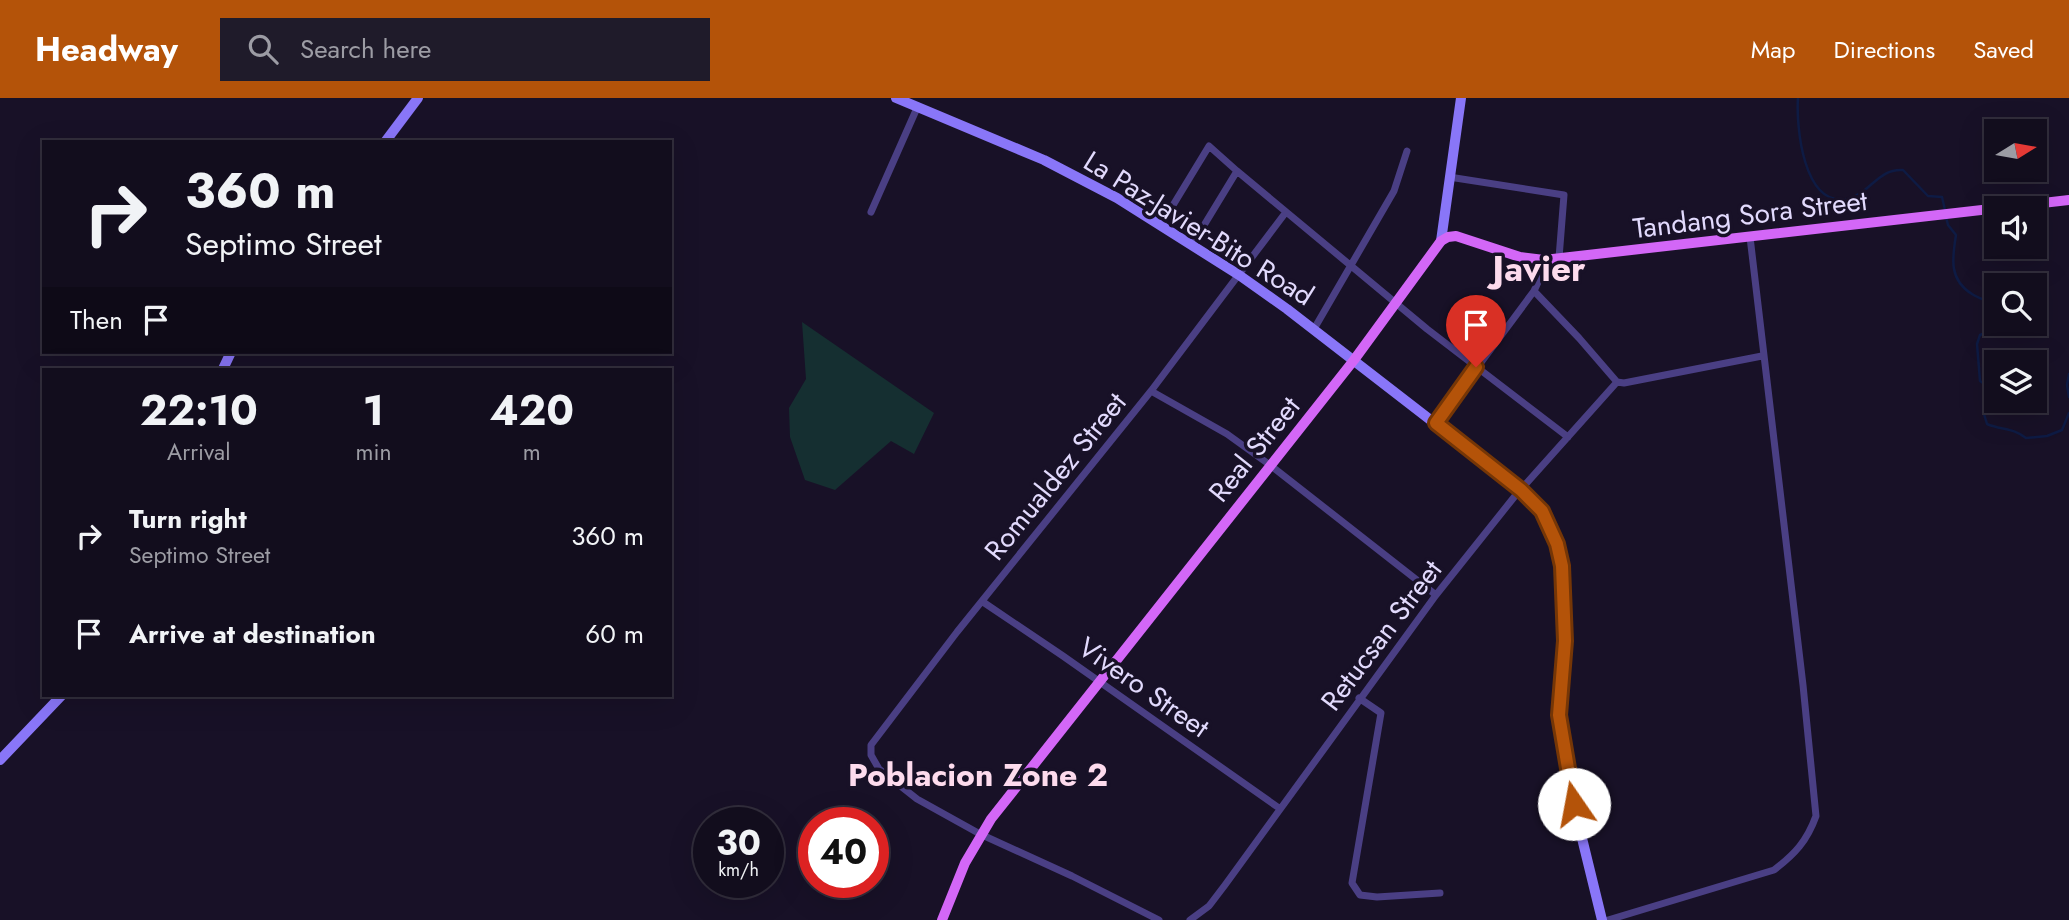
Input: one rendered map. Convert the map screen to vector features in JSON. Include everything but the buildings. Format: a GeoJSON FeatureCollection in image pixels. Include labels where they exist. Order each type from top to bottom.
{"type":"FeatureCollection","features":[{"type":"Feature","properties":{"kind":"main road","name":"Tandang Sora Street"},"geometry":{"type":"LineString","coordinates":[[1441,241],[1456,236],[1520,257],[1544,260],[2069,200]]}},
{"type":"Feature","properties":{"kind":"main road","name":"Real Street"},"geometry":{"type":"LineString","coordinates":[[942,920],[980,834],[1354,360],[1441,241]]}},
{"type":"Feature","properties":{"kind":"street"},"geometry":{"type":"LineString","coordinates":[[386,140],[418,98]]}},
{"type":"Feature","properties":{"kind":"street","name":"La Paz-Javier-Bito Road"},"geometry":{"type":"LineString","coordinates":[[896,98],[1087,180],[1161,225],[1239,275],[1314,329],[1521,490],[1542,511],[1551,527],[1562,566],[1565,641],[1559,715],[1568,781],[1602,920]]}},
{"type":"Feature","properties":{"kind":"street"},"geometry":{"type":"LineString","coordinates":[[1441,241],[1461,98]]}},
{"type":"Feature","properties":{"kind":"street"},"geometry":{"type":"LineString","coordinates":[[871,212],[917,108]]}},
{"type":"Feature","properties":{"kind":"street"},"geometry":{"type":"LineString","coordinates":[[1161,225],[1209,146],[1397,304],[1568,437]]}},
{"type":"Feature","properties":{"kind":"street"},"geometry":{"type":"LineString","coordinates":[[1314,329],[1394,191],[1407,151]]}},
{"type":"Feature","properties":{"kind":"street"},"geometry":{"type":"LineString","coordinates":[[1192,245],[1237,171]]}},
{"type":"Feature","properties":{"kind":"street"},"geometry":{"type":"LineString","coordinates":[[1449,177],[1564,195],[1559,258]]}},
{"type":"Feature","properties":{"kind":"street","name":"Romualdez Street"},"geometry":{"type":"LineString","coordinates":[[980,834],[917,799],[879,769],[871,755],[871,745],[1151,391],[1286,212]]}},
{"type":"Feature","properties":{"kind":"street"},"geometry":{"type":"LineString","coordinates":[[1608,920],[1774,870],[1796,853],[1810,832],[1815,816],[1803,685],[1750,237]]}},
{"type":"Feature","properties":{"kind":"street"},"geometry":{"type":"LineString","coordinates":[[1436,423],[1534,291],[1544,269],[1544,260]]}},
{"type":"Feature","properties":{"kind":"street"},"geometry":{"type":"LineString","coordinates":[[1534,291],[1618,382],[1762,356]]}},
{"type":"Feature","properties":{"kind":"street","name":"Retucsan Street"},"geometry":{"type":"LineString","coordinates":[[1190,920],[1209,906],[1436,595],[1521,490],[1618,382]]}},
{"type":"Feature","properties":{"kind":"street"},"geometry":{"type":"LineString","coordinates":[[1151,391],[1227,434],[1436,595]]}},
{"type":"Feature","properties":{"kind":"street","name":"Vivero Street"},"geometry":{"type":"LineString","coordinates":[[983,602],[1279,808]]}},
{"type":"Feature","properties":{"kind":"street"},"geometry":{"type":"LineString","coordinates":[[0,760],[60,697]]}},
{"type":"Feature","properties":{"kind":"street"},"geometry":{"type":"LineString","coordinates":[[1359,698],[1381,712],[1352,883],[1360,895],[1377,897],[1440,893]]}},
{"type":"Feature","properties":{"kind":"street"},"geometry":{"type":"LineString","coordinates":[[980,834],[1159,920]]}},
{"type":"Feature","properties":{"kind":"green space"},"geometry":{"type":"Polygon","coordinates":[[[802,322],[934,413],[914,454],[891,441],[835,490],[805,480],[790,437],[789,408],[806,379],[802,322]]]}},
{"type":"Feature","properties":{"kind":"waterway"},"geometry":{"type":"LineString","coordinates":[[1798,98],[1799,127],[1805,162],[1820,191],[1832,198],[1847,199],[1862,192],[1887,173],[1903,170],[1928,196],[1942,197],[1945,210]]}},
{"type":"Feature","properties":{"kind":"waterway"},"geometry":{"type":"LineString","coordinates":[[1946,217],[1948,225],[1956,235],[1953,261],[1956,276],[1972,294],[1984,300]]}},
{"type":"Feature","properties":{"kind":"waterway"},"geometry":{"type":"LineString","coordinates":[[1984,333],[1980,335],[1977,344],[1980,381],[1984,382]]}},
{"type":"Feature","properties":{"kind":"waterway"},"geometry":{"type":"LineString","coordinates":[[2069,374],[2069,397]]}},
{"type":"Feature","properties":{"kind":"waterway"},"geometry":{"type":"LineString","coordinates":[[1985,413],[1987,424],[2017,432],[2026,438],[2047,436],[2062,430],[2069,413]]}},
{"type":"Feature","properties":{"kind":"district","name":"Javier"},"geometry":{"type":"Point","coordinates":[1539,269]}},
{"type":"Feature","properties":{"kind":"district","name":"Poblacion Zone 2"},"geometry":{"type":"Point","coordinates":[978,775]}},
{"type":"Feature","properties":{"kind":"route"},"geometry":{"type":"LineString","coordinates":[[1476,367],[1436,423],[1521,490],[1542,511],[1551,527],[1562,566],[1565,641],[1559,715],[1574,804]]}}]}
